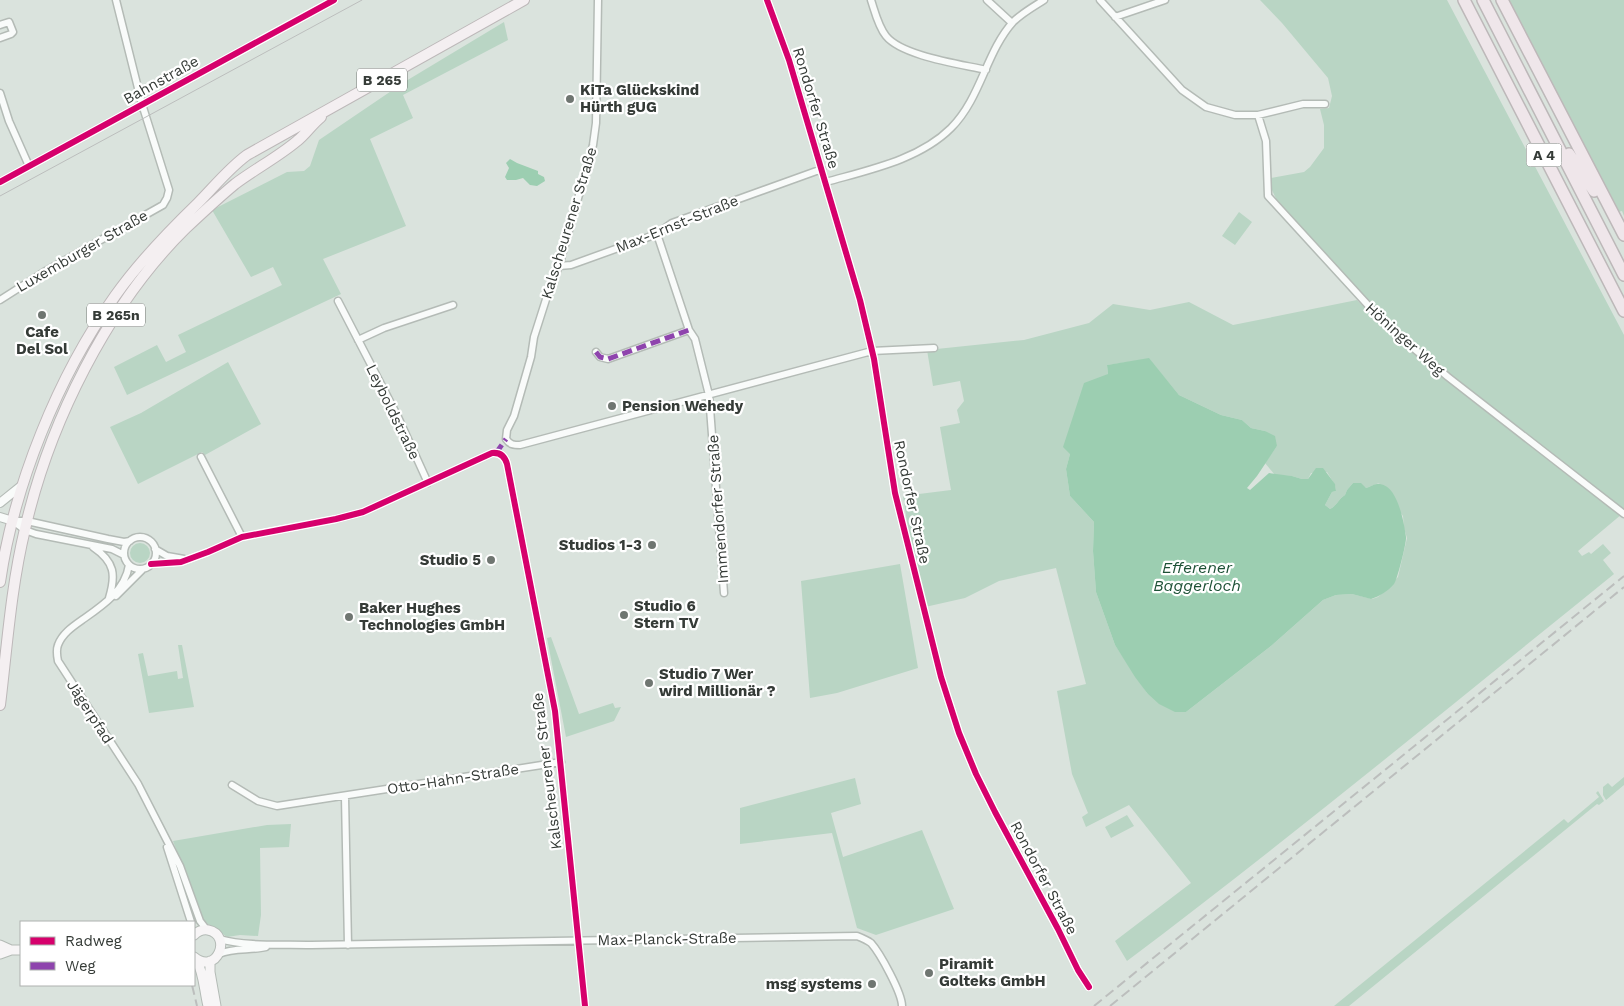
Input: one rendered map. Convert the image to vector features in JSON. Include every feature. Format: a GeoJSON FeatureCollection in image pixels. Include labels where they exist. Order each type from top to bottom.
{"type":"FeatureCollection","features":[{"type":"Feature","properties":{"kind":"highway","name":"A 4"},"geometry":{"type":"LineString","coordinates":[[1464,0],[1624,311]]}},
{"type":"Feature","properties":{"kind":"highway","name":"A 4"},"geometry":{"type":"LineString","coordinates":[[1484,0],[1624,275]]}},
{"type":"Feature","properties":{"kind":"highway"},"geometry":{"type":"LineString","coordinates":[[1502,0],[1624,236]]}},
{"type":"Feature","properties":{"kind":"highway"},"geometry":{"type":"LineString","coordinates":[[1541,112],[1624,236]]}},
{"type":"Feature","properties":{"kind":"main road","name":"B 265"},"geometry":{"type":"LineString","coordinates":[[238,162],[261,147],[524,0]]}},
{"type":"Feature","properties":{"kind":"main road","name":"B 265n"},"geometry":{"type":"LineString","coordinates":[[0,705],[14,593],[26,525],[51,443],[85,369],[120,309],[164,252],[235,184],[297,142],[327,111]]}},
{"type":"Feature","properties":{"kind":"main road","name":"B 265n"},"geometry":{"type":"LineString","coordinates":[[0,582],[13,521],[39,439],[68,372],[82,347],[114,296],[152,248],[238,162]]}},
{"type":"Feature","properties":{"kind":"main road"},"geometry":{"type":"LineString","coordinates":[[195,934],[202,930],[212,931],[219,938],[221,949],[219,954],[210,961],[200,961],[195,958]]}},
{"type":"Feature","properties":{"kind":"main road"},"geometry":{"type":"LineString","coordinates":[[0,945],[11,950]]}},
{"type":"Feature","properties":{"kind":"main road"},"geometry":{"type":"LineString","coordinates":[[0,954],[11,950],[20,950]]}},
{"type":"Feature","properties":{"kind":"main road"},"geometry":{"type":"LineString","coordinates":[[195,958],[201,968],[208,1006]]}},
{"type":"Feature","properties":{"kind":"main road"},"geometry":{"type":"LineString","coordinates":[[210,961],[216,1006]]}},
{"type":"Feature","properties":{"kind":"street"},"geometry":{"type":"LineString","coordinates":[[116,0],[142,104]]}},
{"type":"Feature","properties":{"kind":"street","name":"Bahnstraße"},"geometry":{"type":"LineString","coordinates":[[0,182],[334,0]]}},
{"type":"Feature","properties":{"kind":"street","name":"Kalscheurener Straße"},"geometry":{"type":"LineString","coordinates":[[598,0],[596,131],[587,173],[559,266],[537,328],[531,357],[514,416],[507,430],[506,439],[513,445],[520,445],[709,395]]}},
{"type":"Feature","properties":{"kind":"street","name":"Rondorfer Straße"},"geometry":{"type":"LineString","coordinates":[[767,0],[789,60],[860,300],[872,351],[895,493],[939,667],[959,733],[976,774],[995,812],[1078,970],[1089,987]]}},
{"type":"Feature","properties":{"kind":"street"},"geometry":{"type":"LineString","coordinates":[[871,0],[885,35],[894,44],[912,52],[986,70]]}},
{"type":"Feature","properties":{"kind":"street"},"geometry":{"type":"LineString","coordinates":[[987,0],[1012,23]]}},
{"type":"Feature","properties":{"kind":"street"},"geometry":{"type":"LineString","coordinates":[[826,182],[905,157],[938,139],[951,128],[970,103],[999,43],[1012,23],[1027,10],[1044,0]]}},
{"type":"Feature","properties":{"kind":"street"},"geometry":{"type":"LineString","coordinates":[[1100,0],[1159,65],[1194,100],[1206,108],[1222,112],[1258,115],[1303,104],[1325,104]]}},
{"type":"Feature","properties":{"kind":"street"},"geometry":{"type":"LineString","coordinates":[[1115,17],[1165,0]]}},
{"type":"Feature","properties":{"kind":"street"},"geometry":{"type":"LineString","coordinates":[[0,25],[9,22],[13,32],[0,38]]}},
{"type":"Feature","properties":{"kind":"street"},"geometry":{"type":"LineString","coordinates":[[0,93],[9,121],[29,166]]}},
{"type":"Feature","properties":{"kind":"street","name":"Luxemburger Straße"},"geometry":{"type":"LineString","coordinates":[[0,300],[44,272],[165,203],[168,190],[142,104]]}},
{"type":"Feature","properties":{"kind":"street","name":"Höninger Weg"},"geometry":{"type":"LineString","coordinates":[[1258,115],[1266,141],[1268,196],[1360,299],[1388,327],[1448,377],[1624,514]]}},
{"type":"Feature","properties":{"kind":"street","name":"Max-Ernst-Straße"},"geometry":{"type":"LineString","coordinates":[[559,266],[572,265],[657,234],[672,223],[822,170]]}},
{"type":"Feature","properties":{"kind":"street","name":"Immendorfer Straße"},"geometry":{"type":"LineString","coordinates":[[657,234],[689,330],[695,339],[709,395],[724,593]]}},
{"type":"Feature","properties":{"kind":"street","name":"Leyboldstraße"},"geometry":{"type":"LineString","coordinates":[[338,301],[398,417],[428,483]]}},
{"type":"Feature","properties":{"kind":"street"},"geometry":{"type":"LineString","coordinates":[[358,340],[384,328],[453,305]]}},
{"type":"Feature","properties":{"kind":"street"},"geometry":{"type":"LineString","coordinates":[[596,352],[600,357],[608,359],[689,330]]}},
{"type":"Feature","properties":{"kind":"street"},"geometry":{"type":"LineString","coordinates":[[709,395],[872,351],[934,348]]}},
{"type":"Feature","properties":{"kind":"street","name":"Kalscheurener Straße"},"geometry":{"type":"LineString","coordinates":[[428,483],[496,452],[504,456],[507,464],[555,711],[585,1006]]}},
{"type":"Feature","properties":{"kind":"street"},"geometry":{"type":"LineString","coordinates":[[200,457],[242,537]]}},
{"type":"Feature","properties":{"kind":"street"},"geometry":{"type":"LineString","coordinates":[[151,564],[171,564],[188,559],[242,537],[353,515],[428,483]]}},
{"type":"Feature","properties":{"kind":"street"},"geometry":{"type":"LineString","coordinates":[[0,503],[23,485]]}},
{"type":"Feature","properties":{"kind":"street"},"geometry":{"type":"LineString","coordinates":[[0,517],[26,525],[124,542],[138,538],[146,539],[155,549],[167,556],[188,559]]}},
{"type":"Feature","properties":{"kind":"street"},"geometry":{"type":"LineString","coordinates":[[26,525],[36,534],[112,549],[124,555]]}},
{"type":"Feature","properties":{"kind":"street"},"geometry":{"type":"LineString","coordinates":[[130,540],[126,544],[124,555],[129,565],[133,568],[143,569]]}},
{"type":"Feature","properties":{"kind":"street"},"geometry":{"type":"LineString","coordinates":[[89,545],[104,555],[111,565],[113,575],[108,600]]}},
{"type":"Feature","properties":{"kind":"street"},"geometry":{"type":"LineString","coordinates":[[108,600],[117,596],[138,573],[151,564],[155,557],[155,549]]}},
{"type":"Feature","properties":{"kind":"street"},"geometry":{"type":"LineString","coordinates":[[108,600],[127,576],[129,565]]}},
{"type":"Feature","properties":{"kind":"street","name":"Jägerpfad"},"geometry":{"type":"LineString","coordinates":[[108,600],[69,629],[57,647],[58,661],[138,784],[164,836]]}},
{"type":"Feature","properties":{"kind":"street","name":"Otto-Hahn-Straße"},"geometry":{"type":"LineString","coordinates":[[232,785],[258,801],[277,806],[345,797],[561,762]]}},
{"type":"Feature","properties":{"kind":"street"},"geometry":{"type":"LineString","coordinates":[[345,797],[348,944]]}},
{"type":"Feature","properties":{"kind":"street"},"geometry":{"type":"LineString","coordinates":[[164,836],[191,921]]}},
{"type":"Feature","properties":{"kind":"street"},"geometry":{"type":"LineString","coordinates":[[164,836],[180,866],[200,921],[207,930]]}},
{"type":"Feature","properties":{"kind":"street","name":"Max-Planck-Straße"},"geometry":{"type":"LineString","coordinates":[[219,938],[231,942],[270,946],[857,936],[870,943],[876,951],[898,991],[902,1006]]}},
{"type":"Feature","properties":{"kind":"street","name":"Max-Planck-Straße"},"geometry":{"type":"LineString","coordinates":[[219,954],[231,950],[256,949],[270,946]]}},
{"type":"Feature","properties":{"kind":"shaded area"},"geometry":{"type":"Polygon","coordinates":[[[1260,0],[1447,0],[1624,335],[1624,512],[1405,338],[1362,295],[1279,205],[1271,188],[1271,178],[1304,172],[1310,167],[1324,148],[1324,125],[1320,109],[1329,108],[1332,96],[1328,78],[1260,0]]]}},
{"type":"Feature","properties":{"kind":"shaded area"},"geometry":{"type":"Polygon","coordinates":[[[1509,0],[1624,0],[1624,216],[1622,211],[1618,212],[1509,0]]]}},
{"type":"Feature","properties":{"kind":"shaded area"},"geometry":{"type":"Polygon","coordinates":[[[504,22],[508,40],[403,95],[413,118],[370,139],[406,226],[323,259],[341,294],[127,395],[114,367],[157,345],[166,362],[186,352],[178,335],[282,285],[273,267],[251,277],[212,210],[287,172],[304,171],[310,166],[319,140],[406,81],[504,22]]]}},
{"type":"Feature","properties":{"kind":"shaded area"},"geometry":{"type":"Polygon","coordinates":[[[1239,212],[1252,222],[1235,245],[1222,236],[1239,212]]]}},
{"type":"Feature","properties":{"kind":"shaded area"},"geometry":{"type":"Polygon","coordinates":[[[1357,300],[1452,385],[1622,514],[1578,551],[1582,556],[1589,552],[1591,554],[1603,544],[1611,553],[1603,560],[1614,574],[1312,818],[1127,961],[1115,941],[1191,883],[1129,805],[1086,827],[1082,817],[1088,813],[1072,774],[1057,691],[1086,684],[1056,568],[999,581],[965,598],[925,607],[912,555],[903,496],[951,490],[940,427],[960,423],[957,410],[964,401],[960,381],[933,386],[927,350],[1024,340],[1089,323],[1113,304],[1150,310],[1189,302],[1233,325],[1357,300]],[[1149,359],[1107,365],[1108,374],[1070,454],[1066,469],[1070,496],[1094,522],[1093,551],[1096,592],[1115,645],[1147,693],[1186,712],[1271,646],[1323,600],[1336,595],[1352,594],[1372,599],[1378,597],[1398,577],[1407,538],[1403,516],[1379,483],[1366,488],[1353,483],[1345,495],[1330,509],[1325,505],[1332,492],[1336,491],[1335,485],[1327,472],[1311,473],[1308,479],[1275,475],[1265,463],[1277,446],[1265,431],[1251,428],[1242,420],[1221,415],[1179,395],[1149,359]]]}},
{"type":"Feature","properties":{"kind":"shaded area"},"geometry":{"type":"Polygon","coordinates":[[[228,362],[261,424],[205,455],[202,452],[138,484],[110,427],[141,413],[228,362]]]}},
{"type":"Feature","properties":{"kind":"shaded area"},"geometry":{"type":"Polygon","coordinates":[[[140,543],[147,546],[150,553],[147,560],[140,563],[133,560],[130,553],[133,546],[140,543]]]}},
{"type":"Feature","properties":{"kind":"shaded area"},"geometry":{"type":"Polygon","coordinates":[[[900,564],[918,668],[837,693],[810,698],[801,581],[900,564]]]}},
{"type":"Feature","properties":{"kind":"shaded area"},"geometry":{"type":"Polygon","coordinates":[[[551,637],[579,714],[613,703],[615,708],[621,707],[614,721],[566,737],[547,638],[551,637]]]}},
{"type":"Feature","properties":{"kind":"shaded area"},"geometry":{"type":"Polygon","coordinates":[[[178,645],[182,645],[194,707],[149,713],[138,654],[143,653],[148,676],[177,671],[178,679],[183,678],[178,645]]]}},
{"type":"Feature","properties":{"kind":"shaded area"},"geometry":{"type":"Polygon","coordinates":[[[1624,777],[1624,785],[1606,800],[1603,795],[1603,787],[1608,783],[1612,787],[1624,777]]]}},
{"type":"Feature","properties":{"kind":"shaded area"},"geometry":{"type":"Polygon","coordinates":[[[855,778],[861,804],[831,813],[843,857],[922,830],[954,909],[876,935],[857,928],[832,833],[740,844],[740,808],[855,778]]]}},
{"type":"Feature","properties":{"kind":"shaded area"},"geometry":{"type":"Polygon","coordinates":[[[1598,791],[1604,801],[1599,805],[1597,804],[1349,1006],[1334,1006],[1564,819],[1568,823],[1599,797],[1596,793],[1598,791]]]}},
{"type":"Feature","properties":{"kind":"shaded area"},"geometry":{"type":"Polygon","coordinates":[[[1127,815],[1134,826],[1111,838],[1105,827],[1127,815]]]}},
{"type":"Feature","properties":{"kind":"shaded area"},"geometry":{"type":"Polygon","coordinates":[[[291,824],[289,847],[260,848],[261,915],[258,936],[240,935],[227,937],[208,924],[201,917],[173,841],[267,825],[291,824]]]}},
{"type":"Feature","properties":{"kind":"water"},"geometry":{"type":"Polygon","coordinates":[[[510,159],[538,171],[538,174],[544,177],[545,181],[537,186],[530,185],[523,178],[507,180],[505,177],[509,168],[506,163],[510,159]]]}},
{"type":"Feature","properties":{"kind":"water","name":"Efferener Baggerloch"},"geometry":{"type":"Polygon","coordinates":[[[1149,358],[1179,395],[1221,415],[1242,420],[1251,428],[1265,431],[1275,436],[1277,446],[1247,488],[1250,490],[1269,473],[1308,479],[1316,468],[1323,468],[1335,484],[1336,491],[1332,492],[1325,505],[1330,509],[1345,495],[1353,483],[1361,483],[1366,488],[1380,484],[1386,486],[1396,498],[1402,515],[1406,537],[1394,584],[1381,595],[1371,599],[1352,594],[1336,595],[1323,600],[1271,646],[1186,712],[1175,712],[1159,704],[1147,693],[1115,645],[1096,592],[1093,551],[1094,522],[1070,496],[1066,469],[1070,454],[1063,447],[1084,383],[1108,374],[1107,365],[1149,358]]]}},
{"type":"Feature","properties":{"kind":"tram line"},"geometry":{"type":"LineString","coordinates":[[0,196],[362,0]]}},
{"type":"Feature","properties":{"kind":"railway"},"geometry":{"type":"LineString","coordinates":[[1094,1006],[1624,576]]}},
{"type":"Feature","properties":{"kind":"railway"},"geometry":{"type":"LineString","coordinates":[[1110,1006],[1624,587]]}},
{"type":"Feature","properties":{"kind":"railway"},"geometry":{"type":"LineString","coordinates":[[192,986],[197,1006]]}},
{"type":"Feature","properties":{"kind":"marked path"},"geometry":{"type":"LineString","coordinates":[[596,352],[600,357],[608,359],[689,330]]}},
{"type":"Feature","properties":{"kind":"marked path"},"geometry":{"type":"LineString","coordinates":[[496,453],[506,439]]}},
{"type":"Feature","properties":{"kind":"cycle path"},"geometry":{"type":"LineString","coordinates":[[0,182],[334,0]]}},
{"type":"Feature","properties":{"kind":"cycle path"},"geometry":{"type":"LineString","coordinates":[[767,0],[789,60],[860,300],[874,359],[895,493],[941,677],[959,733],[976,774],[995,812],[1078,970],[1089,987]]}},
{"type":"Feature","properties":{"kind":"cycle path"},"geometry":{"type":"LineString","coordinates":[[151,564],[181,562],[242,537],[363,512],[492,453],[498,453],[505,459],[555,711],[585,1006]]}},
{"type":"Feature","properties":{"kind":"place","name":"KiTa Glückskind Hürth gUG"},"geometry":{"type":"Point","coordinates":[570,99]}},
{"type":"Feature","properties":{"kind":"place","name":"Cafe Del Sol"},"geometry":{"type":"Point","coordinates":[42,315]}},
{"type":"Feature","properties":{"kind":"place","name":"Pension Wehedy"},"geometry":{"type":"Point","coordinates":[612,406]}},
{"type":"Feature","properties":{"kind":"place","name":"Studios 1-3"},"geometry":{"type":"Point","coordinates":[652,545]}},
{"type":"Feature","properties":{"kind":"place","name":"Studio 5"},"geometry":{"type":"Point","coordinates":[491,560]}},
{"type":"Feature","properties":{"kind":"place","name":"Studio 6 Stern TV"},"geometry":{"type":"Point","coordinates":[624,615]}},
{"type":"Feature","properties":{"kind":"place","name":"Baker Hughes Technologies GmbH"},"geometry":{"type":"Point","coordinates":[349,617]}},
{"type":"Feature","properties":{"kind":"place","name":"Studio 7 Wer wird Millionär ?"},"geometry":{"type":"Point","coordinates":[649,683]}},
{"type":"Feature","properties":{"kind":"place","name":"Piramit Golteks GmbH"},"geometry":{"type":"Point","coordinates":[929,973]}},
{"type":"Feature","properties":{"kind":"place","name":"msg systems"},"geometry":{"type":"Point","coordinates":[872,984]}}]}
